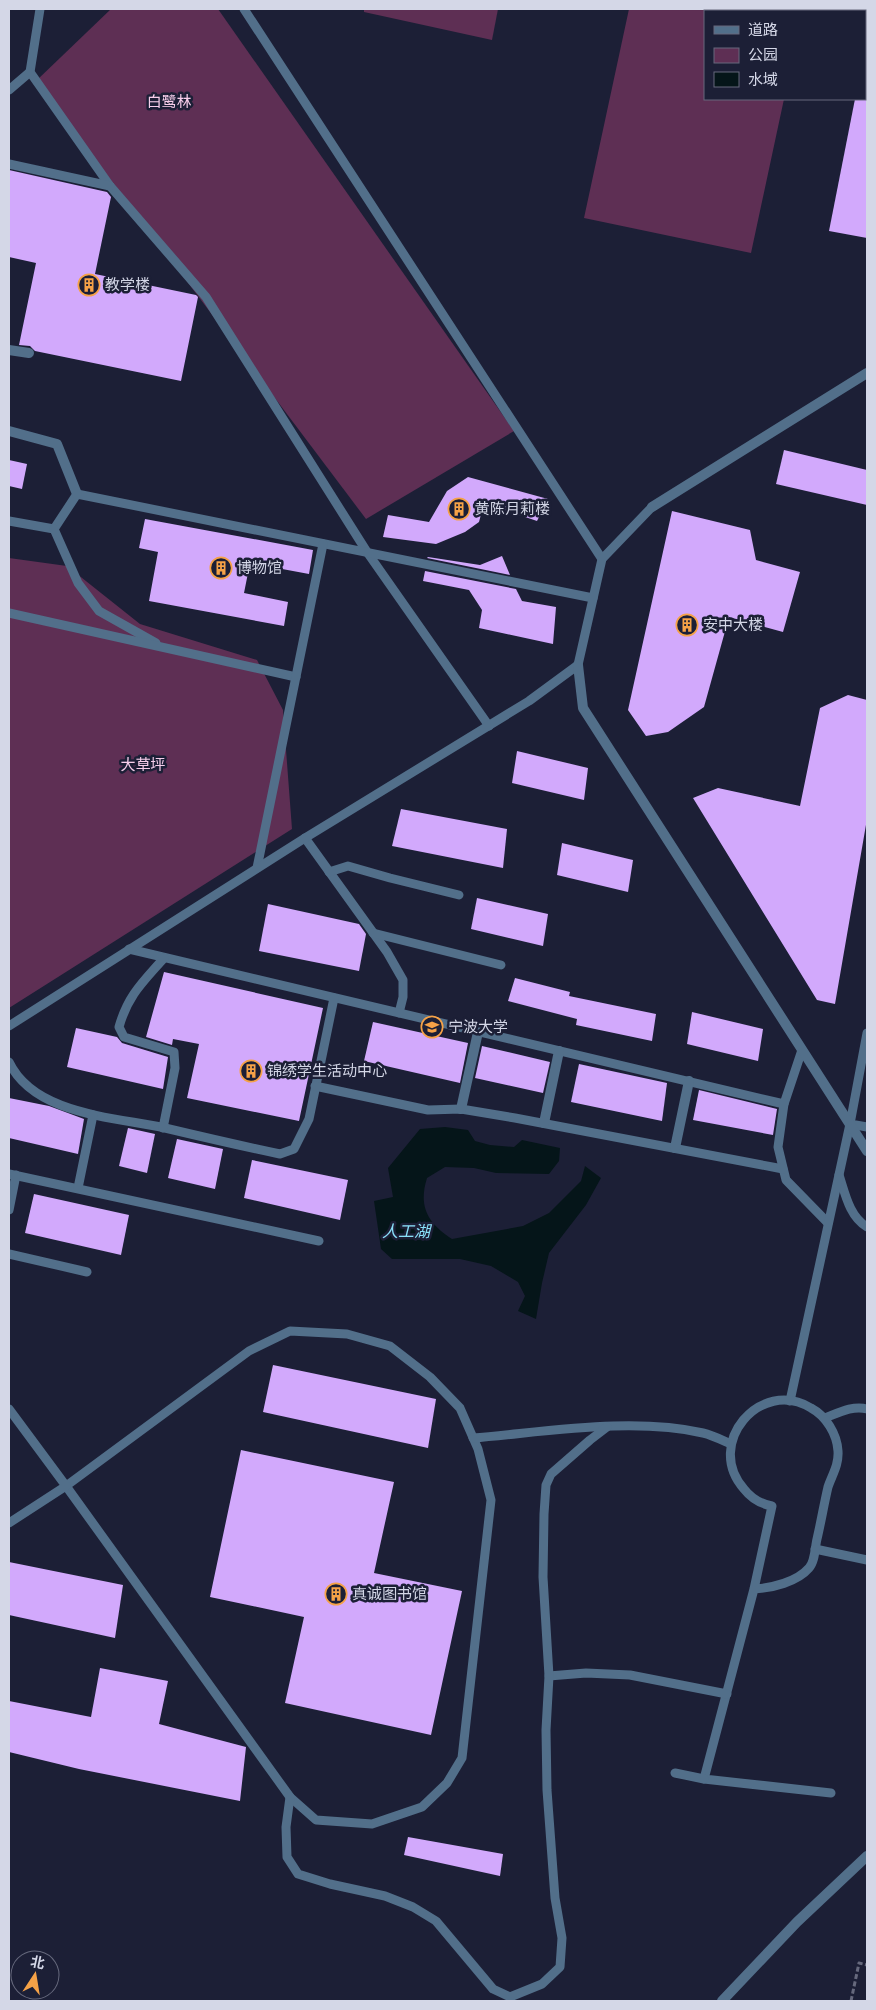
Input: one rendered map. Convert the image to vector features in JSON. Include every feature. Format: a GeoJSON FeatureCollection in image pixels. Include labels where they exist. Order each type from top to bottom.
{"type":"FeatureCollection","features":[{"type":"Feature","properties":{"kind":"street"},"geometry":{"type":"LineString","coordinates":[[9,350],[29,353]]}},
{"type":"Feature","properties":{"kind":"street"},"geometry":{"type":"LineString","coordinates":[[652,507],[867,373]]}},
{"type":"Feature","properties":{"kind":"street"},"geometry":{"type":"LineString","coordinates":[[9,431],[57,444],[77,494]]}},
{"type":"Feature","properties":{"kind":"street"},"geometry":{"type":"LineString","coordinates":[[578,665],[583,708],[867,1151]]}},
{"type":"Feature","properties":{"kind":"street"},"geometry":{"type":"LineString","coordinates":[[461,1108],[478,1032]]}},
{"type":"Feature","properties":{"kind":"street"},"geometry":{"type":"LineString","coordinates":[[544,1123],[560,1051]]}},
{"type":"Feature","properties":{"kind":"street"},"geometry":{"type":"LineString","coordinates":[[676,1148],[689,1081]]}},
{"type":"Feature","properties":{"kind":"street"},"geometry":{"type":"LineString","coordinates":[[722,2001],[798,1922],[867,1856]]}},
{"type":"Feature","properties":{"kind":"lane"},"geometry":{"type":"LineString","coordinates":[[9,90],[30,72],[40,9]]}},
{"type":"Feature","properties":{"kind":"lane"},"geometry":{"type":"LineString","coordinates":[[244,9],[602,559]]}},
{"type":"Feature","properties":{"kind":"lane"},"geometry":{"type":"LineString","coordinates":[[30,72],[110,186],[206,297],[367,552],[489,726]]}},
{"type":"Feature","properties":{"kind":"lane"},"geometry":{"type":"LineString","coordinates":[[9,164],[110,186]]}},
{"type":"Feature","properties":{"kind":"lane"},"geometry":{"type":"LineString","coordinates":[[54,530],[77,494],[593,598]]}},
{"type":"Feature","properties":{"kind":"lane"},"geometry":{"type":"LineString","coordinates":[[9,1026],[305,838],[529,701],[578,665],[602,559],[652,507]]}},
{"type":"Feature","properties":{"kind":"lane"},"geometry":{"type":"LineString","coordinates":[[9,521],[54,530]]}},
{"type":"Feature","properties":{"kind":"lane"},"geometry":{"type":"LineString","coordinates":[[54,530],[78,583],[99,611],[165,648]]}},
{"type":"Feature","properties":{"kind":"lane"},"geometry":{"type":"LineString","coordinates":[[257,868],[323,544]]}},
{"type":"Feature","properties":{"kind":"lane"},"geometry":{"type":"LineString","coordinates":[[9,613],[296,678]]}},
{"type":"Feature","properties":{"kind":"lane"},"geometry":{"type":"LineString","coordinates":[[305,838],[387,952],[402,980],[403,997],[399,1013]]}},
{"type":"Feature","properties":{"kind":"lane"},"geometry":{"type":"LineString","coordinates":[[329,872],[348,866],[459,895]]}},
{"type":"Feature","properties":{"kind":"lane"},"geometry":{"type":"LineString","coordinates":[[373,933],[501,964]]}},
{"type":"Feature","properties":{"kind":"lane"},"geometry":{"type":"LineString","coordinates":[[129,949],[784,1104]]}},
{"type":"Feature","properties":{"kind":"lane"},"geometry":{"type":"LineString","coordinates":[[163,1128],[175,1068],[174,1052],[124,1037],[119,1027],[124,1008],[134,992],[164,958]]}},
{"type":"Feature","properties":{"kind":"lane"},"geometry":{"type":"LineString","coordinates":[[9,1062],[13,1071],[38,1095],[78,1112],[163,1128],[280,1154],[294,1149],[309,1119],[334,998]]}},
{"type":"Feature","properties":{"kind":"lane"},"geometry":{"type":"LineString","coordinates":[[790,1401],[850,1124],[867,1033]]}},
{"type":"Feature","properties":{"kind":"lane"},"geometry":{"type":"LineString","coordinates":[[802,1050],[784,1104],[778,1147],[786,1180],[828,1223]]}},
{"type":"Feature","properties":{"kind":"lane"},"geometry":{"type":"LineString","coordinates":[[315,1086],[428,1110],[461,1108],[783,1169]]}},
{"type":"Feature","properties":{"kind":"lane"},"geometry":{"type":"LineString","coordinates":[[78,1188],[93,1115]]}},
{"type":"Feature","properties":{"kind":"lane"},"geometry":{"type":"LineString","coordinates":[[850,1124],[867,1127]]}},
{"type":"Feature","properties":{"kind":"lane"},"geometry":{"type":"LineString","coordinates":[[839,1174],[850,1207],[867,1227]]}},
{"type":"Feature","properties":{"kind":"lane"},"geometry":{"type":"LineString","coordinates":[[9,1210],[12,1175],[319,1241]]}},
{"type":"Feature","properties":{"kind":"lane"},"geometry":{"type":"LineString","coordinates":[[9,1254],[87,1272]]}},
{"type":"Feature","properties":{"kind":"lane"},"geometry":{"type":"LineString","coordinates":[[9,1408],[66,1486],[290,1797],[316,1820],[372,1824],[422,1807],[447,1783],[462,1758],[491,1500],[478,1449],[460,1408],[430,1376],[390,1346],[347,1334],[290,1331],[249,1350],[66,1486],[9,1523]]}},
{"type":"Feature","properties":{"kind":"lane"},"geometry":{"type":"LineString","coordinates":[[704,1779],[754,1589],[772,1506],[765,1505],[750,1496],[738,1483],[731,1466],[731,1444],[735,1431],[745,1417],[759,1406],[776,1400],[790,1401],[811,1407],[825,1418],[834,1434],[838,1451],[836,1469],[829,1485],[811,1567],[799,1576],[764,1588],[754,1589]]}},
{"type":"Feature","properties":{"kind":"lane"},"geometry":{"type":"LineString","coordinates":[[825,1418],[845,1410],[867,1408]]}},
{"type":"Feature","properties":{"kind":"lane"},"geometry":{"type":"LineString","coordinates":[[474,1438],[607,1428],[668,1427],[705,1433],[731,1444]]}},
{"type":"Feature","properties":{"kind":"lane"},"geometry":{"type":"LineString","coordinates":[[290,1797],[286,1827],[287,1857],[298,1874],[385,1896],[414,1907],[436,1922],[492,1988],[510,1997],[542,1984],[560,1967],[562,1938],[555,1898],[546,1790],[546,1730],[549,1676],[543,1578],[546,1485],[551,1474],[590,1440],[607,1428]]}},
{"type":"Feature","properties":{"kind":"lane"},"geometry":{"type":"LineString","coordinates":[[815,1549],[867,1560]]}},
{"type":"Feature","properties":{"kind":"lane"},"geometry":{"type":"LineString","coordinates":[[549,1676],[586,1673],[630,1675],[726,1694]]}},
{"type":"Feature","properties":{"kind":"lane"},"geometry":{"type":"LineString","coordinates":[[675,1773],[704,1779],[831,1793]]}},
{"type":"Feature","properties":{"kind":"path"},"geometry":{"type":"LineString","coordinates":[[851,2001],[860,1963],[867,1964]]}},
{"type":"Feature","properties":{"kind":"green space","name":"白鹭林"},"geometry":{"type":"Polygon","coordinates":[[[111,9],[218,9],[514,431],[366,519],[36,81],[111,9]]]}},
{"type":"Feature","properties":{"kind":"green space"},"geometry":{"type":"Polygon","coordinates":[[[364,9],[498,9],[492,40],[364,12],[364,9]]]}},
{"type":"Feature","properties":{"kind":"green space"},"geometry":{"type":"Polygon","coordinates":[[[629,9],[803,9],[704,10],[704,100],[784,100],[751,253],[584,218],[629,9]]]}},
{"type":"Feature","properties":{"kind":"green space","name":"大草坪"},"geometry":{"type":"Polygon","coordinates":[[[9,558],[67,566],[140,624],[257,660],[283,710],[292,829],[9,1008],[9,558]]]}},
{"type":"Feature","properties":{"kind":"water","name":"人工湖"},"geometry":{"type":"Polygon","coordinates":[[[445,1127],[468,1130],[475,1141],[490,1145],[514,1147],[522,1140],[560,1148],[559,1161],[549,1174],[496,1173],[474,1168],[445,1167],[427,1178],[424,1198],[427,1213],[437,1227],[452,1239],[523,1226],[549,1213],[581,1181],[585,1166],[601,1178],[586,1205],[549,1253],[536,1319],[518,1311],[525,1296],[518,1282],[491,1266],[460,1259],[392,1259],[381,1249],[374,1201],[393,1197],[388,1168],[420,1129],[445,1127]]]}},
{"type":"Feature","properties":{"kind":"building"},"geometry":{"type":"Polygon","coordinates":[[[867,99],[867,238],[829,231],[855,100],[867,99]]]}},
{"type":"Feature","properties":{"kind":"building","name":"教学楼"},"geometry":{"type":"Polygon","coordinates":[[[9,170],[107,192],[111,197],[95,274],[196,295],[198,297],[181,381],[35,351],[30,346],[19,345],[36,263],[9,257],[9,170]]]}},
{"type":"Feature","properties":{"kind":"building"},"geometry":{"type":"Polygon","coordinates":[[[784,450],[867,470],[867,505],[776,484],[784,450]]]}},
{"type":"Feature","properties":{"kind":"building"},"geometry":{"type":"Polygon","coordinates":[[[9,460],[27,464],[22,489],[9,486],[9,460]]]}},
{"type":"Feature","properties":{"kind":"building","name":"黄陈月莉楼"},"geometry":{"type":"Polygon","coordinates":[[[468,477],[548,499],[537,521],[484,503],[479,522],[465,532],[436,544],[383,537],[388,515],[429,522],[447,491],[468,477]]]}},
{"type":"Feature","properties":{"kind":"building","name":"安中大楼"},"geometry":{"type":"Polygon","coordinates":[[[672,511],[750,530],[756,560],[800,572],[783,632],[729,617],[704,707],[668,732],[646,736],[628,710],[672,511]]]}},
{"type":"Feature","properties":{"kind":"building","name":"博物馆"},"geometry":{"type":"Polygon","coordinates":[[[145,519],[313,550],[309,574],[250,563],[244,593],[288,602],[284,626],[149,601],[158,552],[139,548],[145,519]]]}},
{"type":"Feature","properties":{"kind":"building"},"geometry":{"type":"Polygon","coordinates":[[[502,556],[510,575],[427,558],[480,565],[502,556]]]}},
{"type":"Feature","properties":{"kind":"building"},"geometry":{"type":"Polygon","coordinates":[[[425,571],[516,589],[522,601],[556,607],[553,644],[479,628],[482,610],[469,590],[423,581],[425,571]]]}},
{"type":"Feature","properties":{"kind":"building"},"geometry":{"type":"Polygon","coordinates":[[[848,695],[867,700],[867,819],[835,1004],[817,1000],[693,798],[718,788],[800,806],[820,708],[848,695]]]}},
{"type":"Feature","properties":{"kind":"building"},"geometry":{"type":"Polygon","coordinates":[[[517,751],[588,768],[584,800],[512,783],[517,751]]]}},
{"type":"Feature","properties":{"kind":"building"},"geometry":{"type":"Polygon","coordinates":[[[401,809],[507,829],[503,868],[392,846],[401,809]]]}},
{"type":"Feature","properties":{"kind":"building"},"geometry":{"type":"Polygon","coordinates":[[[562,843],[633,860],[628,892],[557,875],[562,843]]]}},
{"type":"Feature","properties":{"kind":"building"},"geometry":{"type":"Polygon","coordinates":[[[477,898],[548,914],[543,946],[471,929],[477,898]]]}},
{"type":"Feature","properties":{"kind":"building"},"geometry":{"type":"Polygon","coordinates":[[[268,904],[359,924],[366,934],[359,971],[259,951],[268,904]]]}},
{"type":"Feature","properties":{"kind":"building","name":"锦绣学生活动中心"},"geometry":{"type":"Polygon","coordinates":[[[164,972],[323,1008],[299,1121],[187,1098],[199,1044],[173,1039],[172,1045],[146,1037],[164,972]]]}},
{"type":"Feature","properties":{"kind":"building"},"geometry":{"type":"Polygon","coordinates":[[[515,978],[570,992],[569,996],[656,1014],[652,1041],[576,1025],[577,1019],[508,1001],[515,978]]]}},
{"type":"Feature","properties":{"kind":"building"},"geometry":{"type":"Polygon","coordinates":[[[692,1012],[763,1029],[758,1061],[687,1044],[692,1012]]]}},
{"type":"Feature","properties":{"kind":"building"},"geometry":{"type":"Polygon","coordinates":[[[373,1022],[468,1043],[460,1083],[364,1061],[373,1022]]]}},
{"type":"Feature","properties":{"kind":"building"},"geometry":{"type":"Polygon","coordinates":[[[76,1028],[117,1037],[122,1043],[168,1057],[163,1089],[67,1067],[76,1028]]]}},
{"type":"Feature","properties":{"kind":"building"},"geometry":{"type":"Polygon","coordinates":[[[482,1046],[550,1062],[543,1093],[475,1078],[482,1046]]]}},
{"type":"Feature","properties":{"kind":"building"},"geometry":{"type":"Polygon","coordinates":[[[579,1064],[667,1083],[662,1121],[571,1102],[579,1064]]]}},
{"type":"Feature","properties":{"kind":"building"},"geometry":{"type":"Polygon","coordinates":[[[699,1090],[777,1109],[773,1135],[693,1120],[699,1090]]]}},
{"type":"Feature","properties":{"kind":"building"},"geometry":{"type":"Polygon","coordinates":[[[9,1098],[49,1106],[84,1119],[78,1154],[9,1138],[9,1098]]]}},
{"type":"Feature","properties":{"kind":"building"},"geometry":{"type":"Polygon","coordinates":[[[128,1128],[155,1134],[147,1173],[119,1166],[128,1128]]]}},
{"type":"Feature","properties":{"kind":"building"},"geometry":{"type":"Polygon","coordinates":[[[177,1139],[223,1149],[215,1189],[168,1178],[177,1139]]]}},
{"type":"Feature","properties":{"kind":"building"},"geometry":{"type":"Polygon","coordinates":[[[252,1160],[348,1180],[340,1220],[244,1198],[252,1160]]]}},
{"type":"Feature","properties":{"kind":"building"},"geometry":{"type":"Polygon","coordinates":[[[34,1194],[129,1215],[121,1255],[25,1233],[34,1194]]]}},
{"type":"Feature","properties":{"kind":"building"},"geometry":{"type":"Polygon","coordinates":[[[273,1365],[436,1399],[428,1448],[263,1412],[273,1365]]]}},
{"type":"Feature","properties":{"kind":"building","name":"真诚图书馆"},"geometry":{"type":"Polygon","coordinates":[[[241,1450],[394,1482],[374,1573],[462,1591],[431,1735],[285,1703],[304,1617],[210,1597],[241,1450]]]}},
{"type":"Feature","properties":{"kind":"building"},"geometry":{"type":"Polygon","coordinates":[[[9,1562],[123,1585],[115,1638],[9,1615],[9,1562]]]}},
{"type":"Feature","properties":{"kind":"building"},"geometry":{"type":"Polygon","coordinates":[[[100,1668],[168,1681],[159,1724],[246,1747],[240,1801],[79,1769],[9,1752],[9,1701],[91,1717],[100,1668]]]}},
{"type":"Feature","properties":{"kind":"building"},"geometry":{"type":"Polygon","coordinates":[[[408,1837],[503,1854],[500,1876],[404,1855],[408,1837]]]}},
{"type":"Feature","properties":{"kind":"place","name":"教学楼"},"geometry":{"type":"Point","coordinates":[89,285]}},
{"type":"Feature","properties":{"kind":"place","name":"黄陈月莉楼"},"geometry":{"type":"Point","coordinates":[459,509]}},
{"type":"Feature","properties":{"kind":"place","name":"博物馆"},"geometry":{"type":"Point","coordinates":[221,568]}},
{"type":"Feature","properties":{"kind":"place","name":"安中大楼"},"geometry":{"type":"Point","coordinates":[687,625]}},
{"type":"Feature","properties":{"kind":"place","name":"宁波大学"},"geometry":{"type":"Point","coordinates":[432,1027]}},
{"type":"Feature","properties":{"kind":"place","name":"锦绣学生活动中心"},"geometry":{"type":"Point","coordinates":[251,1071]}},
{"type":"Feature","properties":{"kind":"place","name":"真诚图书馆"},"geometry":{"type":"Point","coordinates":[336,1594]}}]}
